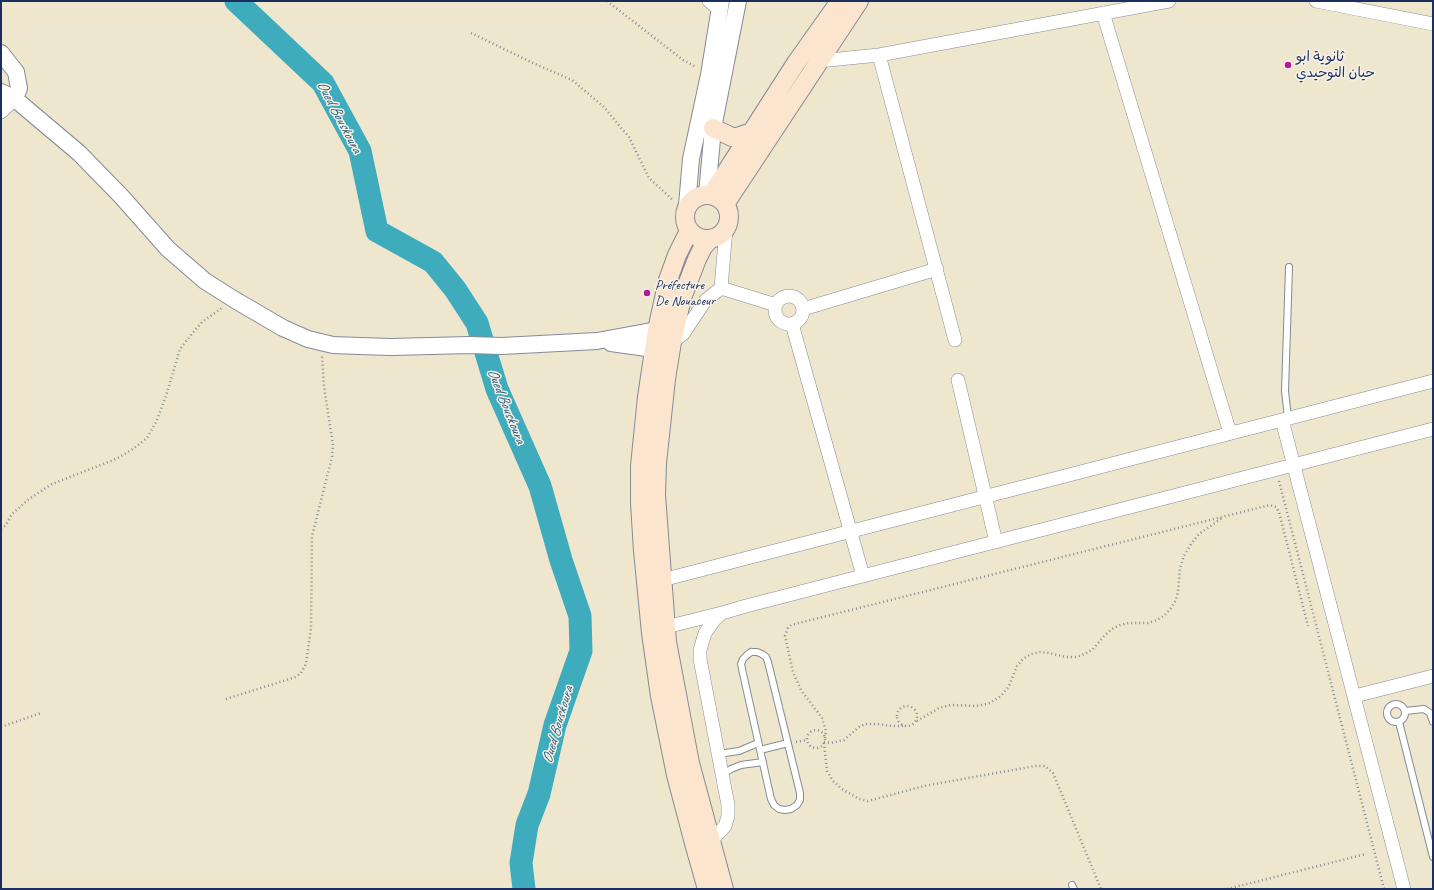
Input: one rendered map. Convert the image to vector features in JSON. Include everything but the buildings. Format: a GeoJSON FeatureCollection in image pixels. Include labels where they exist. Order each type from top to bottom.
{"type":"FeatureCollection","features":[{"type":"Feature","properties":{"kind":"main road"},"geometry":{"type":"LineString","coordinates":[[715,197],[752,132],[796,63],[840,1]]}},
{"type":"Feature","properties":{"kind":"main road"},"geometry":{"type":"LineString","coordinates":[[715,197],[819,61],[859,1]]}},
{"type":"Feature","properties":{"kind":"main road"},"geometry":{"type":"LineString","coordinates":[[713,128],[732,137],[737,137],[752,132]]}},
{"type":"Feature","properties":{"kind":"main road"},"geometry":{"type":"LineString","coordinates":[[707,889],[703,844],[690,763],[667,642],[656,496],[657,463],[666,379],[672,342],[682,298],[703,247],[710,239],[721,234],[726,229],[729,216],[728,210],[715,197],[695,197],[686,208],[685,221],[689,231],[695,236],[702,239],[710,239]]}},
{"type":"Feature","properties":{"kind":"main road"},"geometry":{"type":"LineString","coordinates":[[689,231],[677,255],[668,280],[657,330],[640,466],[640,503],[651,633],[660,696],[676,775],[703,844],[724,889]]}},
{"type":"Feature","properties":{"kind":"street"},"geometry":{"type":"LineString","coordinates":[[715,197],[708,166],[713,128],[738,1]]}},
{"type":"Feature","properties":{"kind":"street"},"geometry":{"type":"LineString","coordinates":[[819,61],[879,55],[1169,1]]}},
{"type":"Feature","properties":{"kind":"street"},"geometry":{"type":"LineString","coordinates":[[1316,1],[1433,24]]}},
{"type":"Feature","properties":{"kind":"street"},"geometry":{"type":"LineString","coordinates":[[686,208],[691,159],[708,75],[717,4]]}},
{"type":"Feature","properties":{"kind":"street"},"geometry":{"type":"LineString","coordinates":[[1103,13],[1230,433]]}},
{"type":"Feature","properties":{"kind":"street"},"geometry":{"type":"LineString","coordinates":[[1,53],[16,72],[19,88],[8,95],[1,112]]}},
{"type":"Feature","properties":{"kind":"street"},"geometry":{"type":"LineString","coordinates":[[879,55],[955,340]]}},
{"type":"Feature","properties":{"kind":"street"},"geometry":{"type":"LineString","coordinates":[[8,95],[79,153],[121,196],[168,249],[205,281],[234,300],[283,328],[321,343],[347,346],[391,347],[470,345],[502,346],[597,342],[657,330]]}},
{"type":"Feature","properties":{"kind":"street"},"geometry":{"type":"LineString","coordinates":[[597,342],[654,349],[672,342],[683,334],[705,301],[722,288],[726,229]]}},
{"type":"Feature","properties":{"kind":"street"},"geometry":{"type":"LineString","coordinates":[[804,309],[937,269]]}},
{"type":"Feature","properties":{"kind":"street"},"geometry":{"type":"LineString","coordinates":[[722,288],[776,305]]}},
{"type":"Feature","properties":{"kind":"street"},"geometry":{"type":"LineString","coordinates":[[791,296],[800,300],[804,309],[800,318],[792,324],[787,324],[779,319],[775,310],[776,305],[782,298],[791,296]]}},
{"type":"Feature","properties":{"kind":"street"},"geometry":{"type":"LineString","coordinates":[[792,324],[863,576]]}},
{"type":"Feature","properties":{"kind":"street"},"geometry":{"type":"LineString","coordinates":[[958,380],[996,542]]}},
{"type":"Feature","properties":{"kind":"street"},"geometry":{"type":"LineString","coordinates":[[662,580],[1433,381]]}},
{"type":"Feature","properties":{"kind":"street"},"geometry":{"type":"LineString","coordinates":[[1285,419],[1294,465],[1404,889]]}},
{"type":"Feature","properties":{"kind":"street"},"geometry":{"type":"LineString","coordinates":[[666,627],[1433,429]]}},
{"type":"Feature","properties":{"kind":"street"},"geometry":{"type":"LineString","coordinates":[[703,844],[725,826],[728,816],[728,805],[701,668],[700,650],[707,629],[722,613]]}},
{"type":"Feature","properties":{"kind":"street"},"geometry":{"type":"LineString","coordinates":[[1354,696],[1433,676]]}},
{"type":"Feature","properties":{"kind":"lane"},"geometry":{"type":"LineString","coordinates":[[1285,419],[1289,267]]}},
{"type":"Feature","properties":{"kind":"lane"},"geometry":{"type":"LineString","coordinates":[[751,652],[757,652],[766,657],[788,743],[800,794],[800,800],[797,805],[791,809],[785,810],[779,809],[774,805],[771,799],[741,664],[746,655],[751,652]]}},
{"type":"Feature","properties":{"kind":"lane"},"geometry":{"type":"LineString","coordinates":[[1397,704],[1401,705],[1405,711],[1404,717],[1399,722],[1389,719],[1387,712],[1391,706],[1397,704]]}},
{"type":"Feature","properties":{"kind":"lane"},"geometry":{"type":"LineString","coordinates":[[1405,711],[1424,709],[1430,713],[1433,722]]}},
{"type":"Feature","properties":{"kind":"lane"},"geometry":{"type":"LineString","coordinates":[[1399,722],[1433,857]]}},
{"type":"Feature","properties":{"kind":"lane"},"geometry":{"type":"LineString","coordinates":[[718,754],[739,751],[758,743]]}},
{"type":"Feature","properties":{"kind":"lane"},"geometry":{"type":"LineString","coordinates":[[760,750],[788,743]]}},
{"type":"Feature","properties":{"kind":"lane"},"geometry":{"type":"LineString","coordinates":[[722,775],[741,764],[763,762]]}},
{"type":"Feature","properties":{"kind":"path"},"geometry":{"type":"LineString","coordinates":[[607,1],[683,60],[708,75]]}},
{"type":"Feature","properties":{"kind":"path"},"geometry":{"type":"LineString","coordinates":[[471,33],[572,80],[604,107],[629,137],[649,178],[686,208]]}},
{"type":"Feature","properties":{"kind":"path"},"geometry":{"type":"LineString","coordinates":[[1,529],[6,525],[12,514],[28,499],[52,484],[116,459],[133,449],[147,438],[157,420],[166,396],[180,349],[202,322],[234,300]]}},
{"type":"Feature","properties":{"kind":"path"},"geometry":{"type":"LineString","coordinates":[[226,699],[296,677],[301,673],[306,664],[311,628],[312,536],[332,457],[333,445],[324,387],[321,343]]}},
{"type":"Feature","properties":{"kind":"path"},"geometry":{"type":"LineString","coordinates":[[1276,469],[1384,889]]}},
{"type":"Feature","properties":{"kind":"path"},"geometry":{"type":"LineString","coordinates":[[1101,889],[1052,773],[1050,769],[1045,766],[1035,766],[924,786],[868,801],[859,799],[842,789],[833,781],[827,771],[824,743],[826,732],[822,718],[801,690],[793,672],[785,636],[788,628],[792,625],[1270,505],[1278,509],[1308,626]]}},
{"type":"Feature","properties":{"kind":"path"},"geometry":{"type":"LineString","coordinates":[[825,738],[824,735],[818,730],[810,733],[807,740],[808,744],[814,748],[821,746],[824,743],[844,740],[859,727],[865,724],[909,726],[939,708],[951,705],[977,706],[990,703],[1005,691],[1009,686],[1017,666],[1023,659],[1031,654],[1044,652],[1066,657],[1076,657],[1085,654],[1092,649],[1104,635],[1120,625],[1148,623],[1157,620],[1165,615],[1176,600],[1180,568],[1184,556],[1191,544],[1205,530],[1224,516]]}},
{"type":"Feature","properties":{"kind":"path"},"geometry":{"type":"LineString","coordinates":[[905,726],[898,720],[897,715],[898,711],[906,705],[914,708],[918,716],[917,720]]}},
{"type":"Feature","properties":{"kind":"path"},"geometry":{"type":"LineString","coordinates":[[1,727],[41,713]]}},
{"type":"Feature","properties":{"kind":"path"},"geometry":{"type":"LineString","coordinates":[[1227,889],[1366,854]]}},
{"type":"Feature","properties":{"kind":"waterway","name":"Oued Bouskoura"},"geometry":{"type":"LineString","coordinates":[[236,1],[323,83],[360,151],[377,231],[433,262],[455,289],[477,323],[497,389],[540,486],[561,560],[580,616],[581,651],[555,725],[539,794],[527,825],[521,863],[524,889]]}},
{"type":"Feature","properties":{"kind":"place","name":"ثانوية ابو حيان التوحيدي"},"geometry":{"type":"Point","coordinates":[1288,65]}},
{"type":"Feature","properties":{"kind":"place","name":"Préfecture De Nouaceur"},"geometry":{"type":"Point","coordinates":[647,293]}}]}
